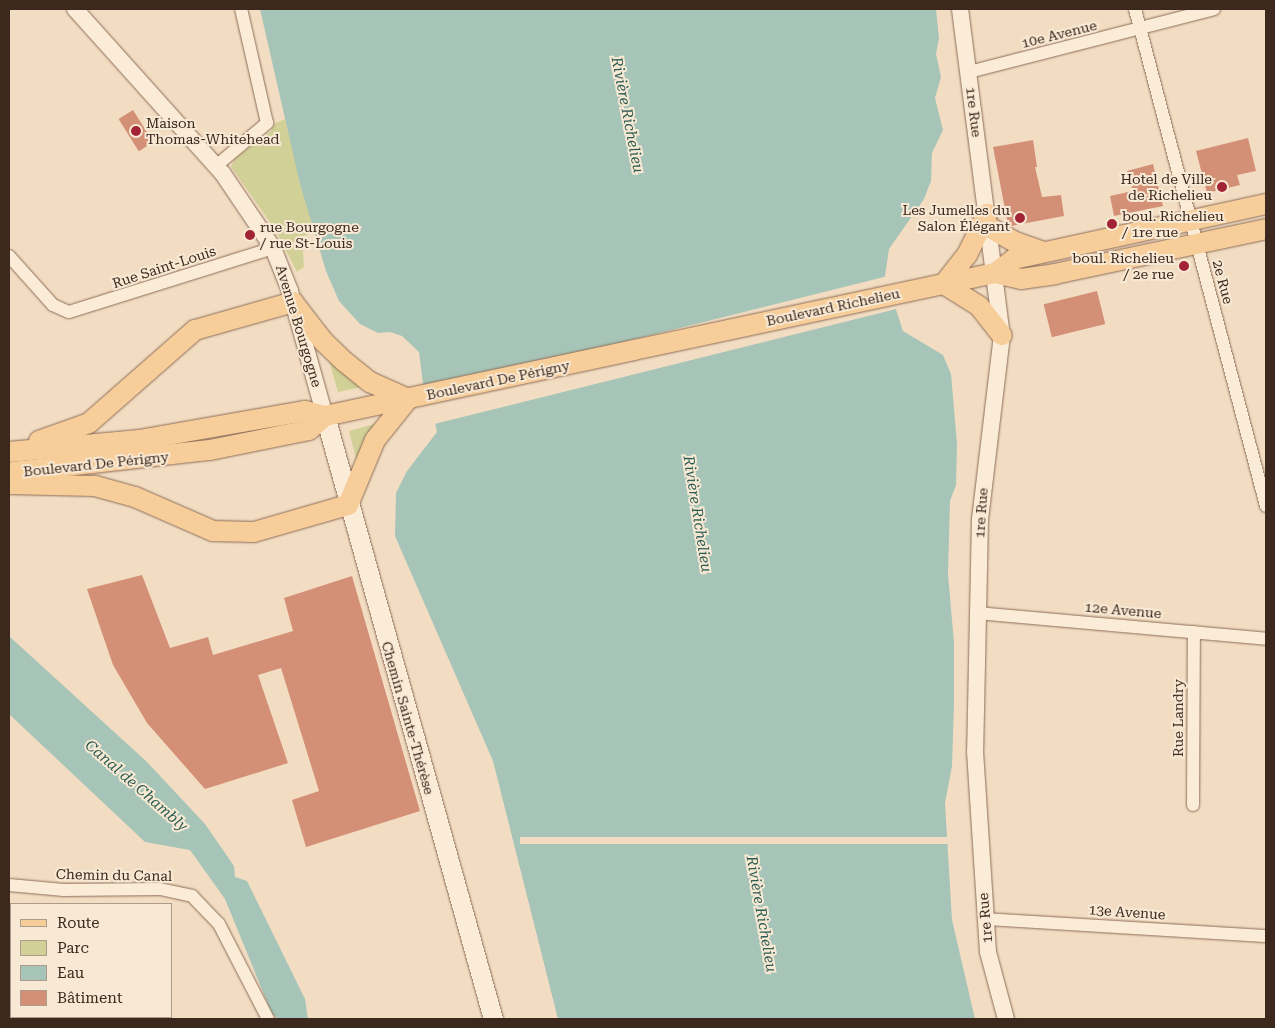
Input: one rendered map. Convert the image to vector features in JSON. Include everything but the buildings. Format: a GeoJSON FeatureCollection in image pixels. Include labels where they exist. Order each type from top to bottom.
{"type":"FeatureCollection","features":[{"type":"Feature","properties":{"kind":"main road","name":"Boulevard Richelieu"},"geometry":{"type":"LineString","coordinates":[[995,273],[1014,259],[1266,204]]}},
{"type":"Feature","properties":{"kind":"main road"},"geometry":{"type":"LineString","coordinates":[[1002,335],[974,302],[944,284],[971,249],[988,220],[1015,242],[1046,253]]}},
{"type":"Feature","properties":{"kind":"main road","name":"Boulevard Richelieu"},"geometry":{"type":"LineString","coordinates":[[670,343],[995,273],[1031,278],[1266,229]]}},
{"type":"Feature","properties":{"kind":"main road"},"geometry":{"type":"LineString","coordinates":[[9,451],[63,435],[89,423],[195,330],[293,302],[323,341],[345,362],[370,382],[408,399],[372,445],[348,505],[266,529],[234,533],[202,527],[116,491],[79,485],[9,484]]}},
{"type":"Feature","properties":{"kind":"main road","name":"Boulevard De Périgny"},"geometry":{"type":"LineString","coordinates":[[9,451],[139,440],[305,411],[325,416],[670,343]]}},
{"type":"Feature","properties":{"kind":"main road","name":"Boulevard De Périgny"},"geometry":{"type":"LineString","coordinates":[[9,473],[210,450],[309,430],[325,416]]}},
{"type":"Feature","properties":{"kind":"main road","name":"Chemin Sainte-Thérèse"},"geometry":{"type":"LineString","coordinates":[[325,416],[348,505],[493,1019]]}},
{"type":"Feature","properties":{"kind":"street","name":"Avenue Bourgogne"},"geometry":{"type":"LineString","coordinates":[[76,9],[216,166],[273,248],[293,302],[325,416]]}},
{"type":"Feature","properties":{"kind":"street"},"geometry":{"type":"LineString","coordinates":[[216,166],[267,123],[241,9]]}},
{"type":"Feature","properties":{"kind":"street","name":"1re Rue"},"geometry":{"type":"LineString","coordinates":[[960,9],[1002,335],[981,504],[977,613],[976,779],[985,919],[991,973],[1006,1019]]}},
{"type":"Feature","properties":{"kind":"street","name":"2e Rue"},"geometry":{"type":"LineString","coordinates":[[1135,9],[1266,506]]}},
{"type":"Feature","properties":{"kind":"street","name":"10e Avenue"},"geometry":{"type":"LineString","coordinates":[[969,72],[1214,9]]}},
{"type":"Feature","properties":{"kind":"street","name":"Rue Saint-Louis"},"geometry":{"type":"LineString","coordinates":[[9,256],[53,305],[64,312],[80,310],[273,248]]}},
{"type":"Feature","properties":{"kind":"street","name":"12e Avenue"},"geometry":{"type":"LineString","coordinates":[[977,613],[1266,639]]}},
{"type":"Feature","properties":{"kind":"street","name":"Rue Landry"},"geometry":{"type":"LineString","coordinates":[[1193,805],[1194,632]]}},
{"type":"Feature","properties":{"kind":"street","name":"Chemin du Canal"},"geometry":{"type":"LineString","coordinates":[[9,885],[64,890],[160,889],[192,896],[219,924],[268,1019]]}},
{"type":"Feature","properties":{"kind":"street","name":"13e Avenue"},"geometry":{"type":"LineString","coordinates":[[985,919],[1266,936]]}},
{"type":"Feature","properties":{"kind":"green space"},"geometry":{"type":"Polygon","coordinates":[[[285,119],[314,232],[302,237],[304,267],[297,272],[275,229],[231,167],[235,158],[271,131],[274,124],[285,119]]]}},
{"type":"Feature","properties":{"kind":"green space"},"geometry":{"type":"Polygon","coordinates":[[[328,357],[361,387],[338,392],[328,357]]]}},
{"type":"Feature","properties":{"kind":"green space"},"geometry":{"type":"Polygon","coordinates":[[[378,423],[357,462],[349,431],[378,423]]]}},
{"type":"Feature","properties":{"kind":"water","name":"Rivière Richelieu"},"geometry":{"type":"Polygon","coordinates":[[[260,9],[936,9],[939,38],[936,54],[941,77],[935,98],[943,130],[932,153],[931,181],[924,199],[889,249],[885,276],[903,331],[943,355],[951,374],[957,444],[956,485],[950,501],[948,574],[954,643],[954,703],[952,766],[945,803],[952,920],[975,1019],[558,1019],[493,761],[395,536],[396,493],[407,471],[437,432],[434,417],[427,415],[419,352],[402,336],[390,332],[378,333],[360,324],[339,301],[326,271],[300,184],[260,9]]]}},
{"type":"Feature","properties":{"kind":"water","name":"Canal de Chambly"},"geometry":{"type":"Polygon","coordinates":[[[9,636],[147,762],[205,824],[234,866],[235,877],[247,881],[305,999],[308,1019],[278,1019],[272,1014],[225,899],[190,850],[145,842],[9,714],[9,636]]]}},
{"type":"Feature","properties":{"kind":"pier"},"geometry":{"type":"Polygon","coordinates":[[[888,276],[896,309],[430,425],[421,392],[888,276]]]}},
{"type":"Feature","properties":{"kind":"pier"},"geometry":{"type":"Polygon","coordinates":[[[520,837],[952,837],[952,844],[520,844],[520,837]]]}},
{"type":"Feature","properties":{"kind":"place","name":"Maison Thomas-Whitehead"},"geometry":{"type":"Point","coordinates":[136,131]}},
{"type":"Feature","properties":{"kind":"place","name":"Hotel de Ville de Richelieu"},"geometry":{"type":"Point","coordinates":[1222,187]}},
{"type":"Feature","properties":{"kind":"place","name":"Les Jumelles du Salon Élégant"},"geometry":{"type":"Point","coordinates":[1020,218]}},
{"type":"Feature","properties":{"kind":"place","name":"boul. Richelieu / 1re rue"},"geometry":{"type":"Point","coordinates":[1112,224]}},
{"type":"Feature","properties":{"kind":"place","name":"rue Bourgogne / rue St-Louis"},"geometry":{"type":"Point","coordinates":[250,235]}},
{"type":"Feature","properties":{"kind":"place","name":"boul. Richelieu / 2e rue"},"geometry":{"type":"Point","coordinates":[1184,266]}}]}
